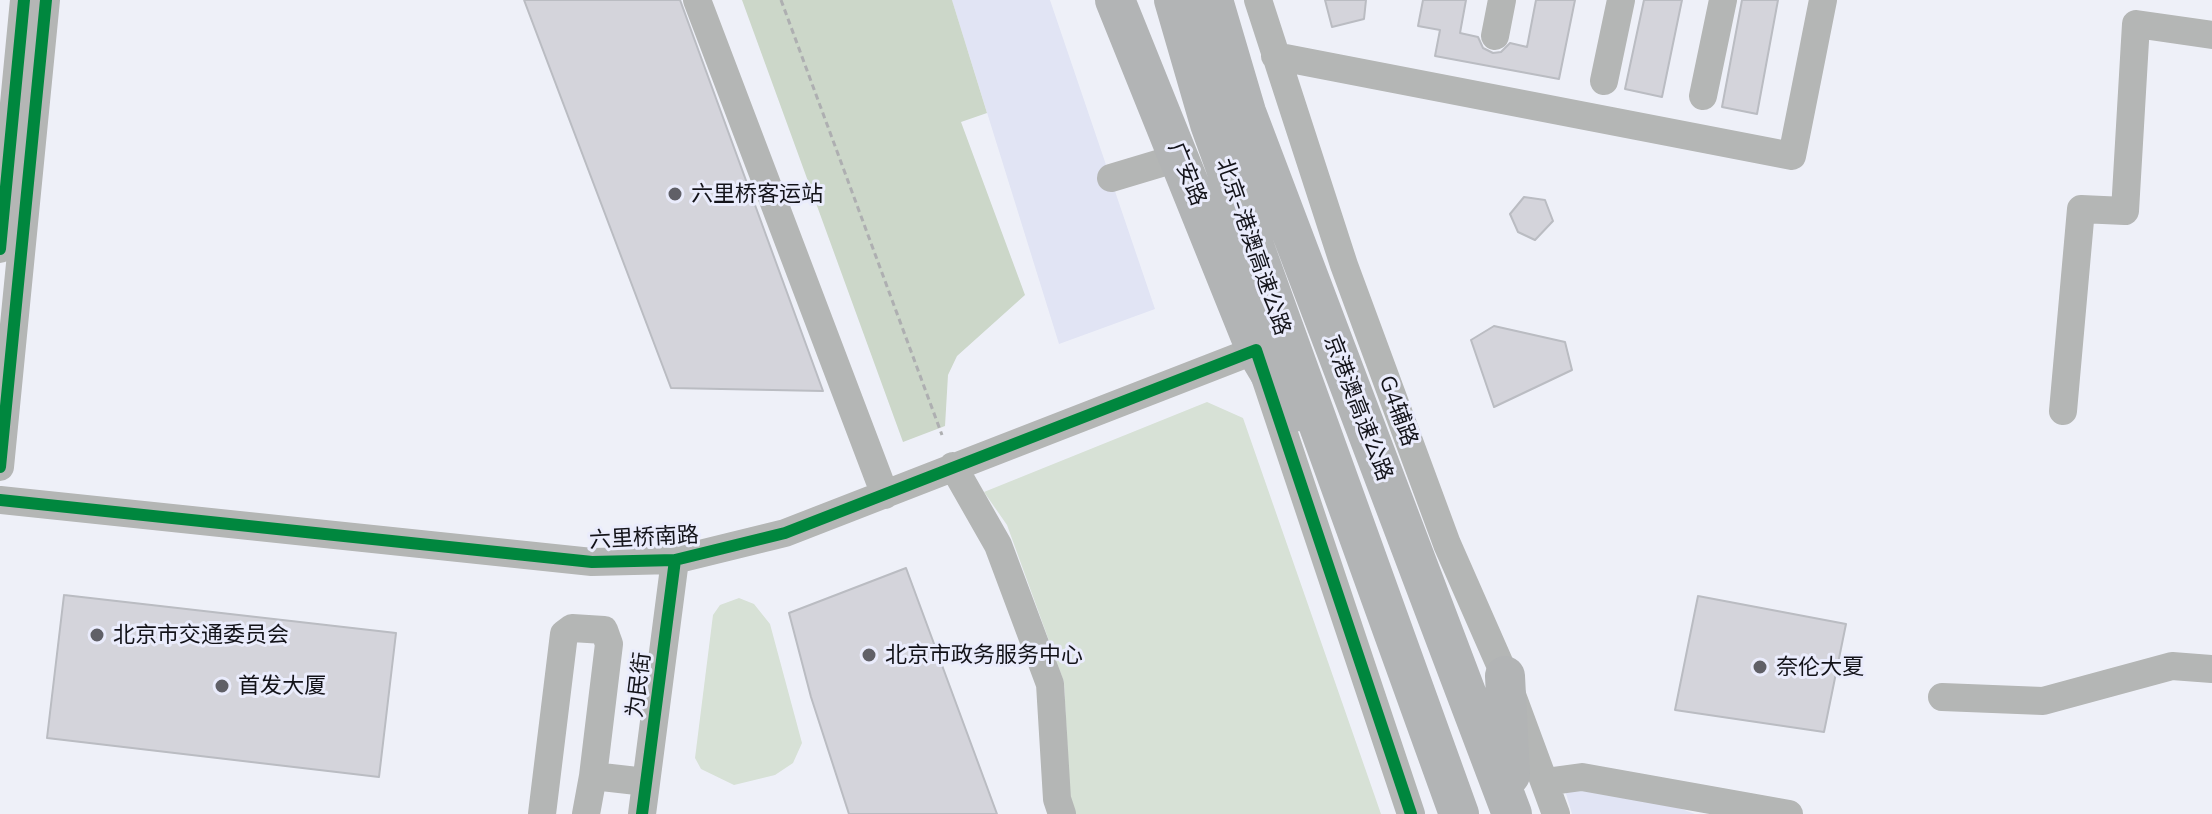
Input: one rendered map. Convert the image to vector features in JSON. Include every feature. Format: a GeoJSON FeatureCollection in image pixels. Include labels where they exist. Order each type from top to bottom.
{"type":"FeatureCollection","features":[{"type":"Feature","properties":{"kind":"highway","name":"广安路"},"geometry":{"type":"LineString","coordinates":[[1115,0],[1181,157],[1256,350],[1339,491]]}},
{"type":"Feature","properties":{"kind":"highway"},"geometry":{"type":"LineString","coordinates":[[1146,0],[1181,157]]}},
{"type":"Feature","properties":{"kind":"highway","name":"北京-港澳高速公路"},"geometry":{"type":"LineString","coordinates":[[1174,0],[1210,124],[1339,491]]}},
{"type":"Feature","properties":{"kind":"highway","name":"京港澳高速公路"},"geometry":{"type":"LineString","coordinates":[[1213,0],[1246,112],[1512,812]]}},
{"type":"Feature","properties":{"kind":"highway"},"geometry":{"type":"LineString","coordinates":[[1339,491],[1459,814]]}},
{"type":"Feature","properties":{"kind":"highway"},"geometry":{"type":"LineString","coordinates":[[1505,676],[1512,812]]}},
{"type":"Feature","properties":{"kind":"street"},"geometry":{"type":"LineString","coordinates":[[0,249],[24,0]]}},
{"type":"Feature","properties":{"kind":"street"},"geometry":{"type":"LineString","coordinates":[[0,467],[46,0]]}},
{"type":"Feature","properties":{"kind":"street"},"geometry":{"type":"LineString","coordinates":[[697,0],[885,495]]}},
{"type":"Feature","properties":{"kind":"street","name":"G4辅路"},"geometry":{"type":"LineString","coordinates":[[1258,0],[1344,265],[1447,544],[1505,676],[1556,814]]}},
{"type":"Feature","properties":{"kind":"street"},"geometry":{"type":"LineString","coordinates":[[1495,36],[1502,0]]}},
{"type":"Feature","properties":{"kind":"street"},"geometry":{"type":"LineString","coordinates":[[1604,81],[1621,0]]}},
{"type":"Feature","properties":{"kind":"street"},"geometry":{"type":"LineString","coordinates":[[1703,96],[1723,0]]}},
{"type":"Feature","properties":{"kind":"street"},"geometry":{"type":"LineString","coordinates":[[1275,56],[1792,156],[1823,0]]}},
{"type":"Feature","properties":{"kind":"street"},"geometry":{"type":"LineString","coordinates":[[2063,411],[2081,209],[2125,211],[2136,24],[2212,35]]}},
{"type":"Feature","properties":{"kind":"street"},"geometry":{"type":"LineString","coordinates":[[1111,178],[1181,157]]}},
{"type":"Feature","properties":{"kind":"street"},"geometry":{"type":"LineString","coordinates":[[1256,350],[1411,814]]}},
{"type":"Feature","properties":{"kind":"street","name":"六里桥南路"},"geometry":{"type":"LineString","coordinates":[[0,500],[592,562],[675,560],[785,533],[1256,350]]}},
{"type":"Feature","properties":{"kind":"street"},"geometry":{"type":"LineString","coordinates":[[953,466],[998,545],[1050,684],[1057,799],[1062,814]]}},
{"type":"Feature","properties":{"kind":"street","name":"为民街"},"geometry":{"type":"LineString","coordinates":[[642,814],[675,560]]}},
{"type":"Feature","properties":{"kind":"street"},"geometry":{"type":"LineString","coordinates":[[542,814],[564,634],[572,628],[604,630],[609,644],[586,814]]}},
{"type":"Feature","properties":{"kind":"street"},"geometry":{"type":"LineString","coordinates":[[1942,697],[2043,701],[2172,666],[2212,669]]}},
{"type":"Feature","properties":{"kind":"street"},"geometry":{"type":"LineString","coordinates":[[593,776],[646,782]]}},
{"type":"Feature","properties":{"kind":"street"},"geometry":{"type":"LineString","coordinates":[[1545,782],[1582,777],[1789,814]]}},
{"type":"Feature","properties":{"kind":"path"},"geometry":{"type":"LineString","coordinates":[[781,0],[942,435]]}},
{"type":"Feature","properties":{"kind":"shaded area"},"geometry":{"type":"Polygon","coordinates":[[[952,0],[1050,0],[1155,309],[1059,344],[952,0]]]}},
{"type":"Feature","properties":{"kind":"shaded area"},"geometry":{"type":"Polygon","coordinates":[[[1207,402],[1243,418],[1381,814],[1076,814],[1070,798],[1064,682],[1007,525],[984,492],[1207,402]]]}},
{"type":"Feature","properties":{"kind":"shaded area"},"geometry":{"type":"Polygon","coordinates":[[[739,598],[754,604],[770,624],[802,743],[793,763],[775,775],[734,785],[701,769],[695,758],[713,615],[720,605],[739,598]]]}},
{"type":"Feature","properties":{"kind":"shaded area"},"geometry":{"type":"Polygon","coordinates":[[[1619,786],[1695,814],[1572,814],[1565,790],[1619,786]]]}},
{"type":"Feature","properties":{"kind":"green space"},"geometry":{"type":"Polygon","coordinates":[[[742,0],[952,0],[987,113],[961,122],[1025,295],[957,356],[948,375],[945,426],[903,442],[742,0]]]}},
{"type":"Feature","properties":{"kind":"building","name":"六里桥客运站"},"geometry":{"type":"Polygon","coordinates":[[[524,0],[680,0],[823,391],[671,388],[524,0]]]}},
{"type":"Feature","properties":{"kind":"building"},"geometry":{"type":"Polygon","coordinates":[[[1325,0],[1366,0],[1364,19],[1332,27],[1325,0]]]}},
{"type":"Feature","properties":{"kind":"building"},"geometry":{"type":"Polygon","coordinates":[[[1423,0],[1466,0],[1460,33],[1478,37],[1483,48],[1493,53],[1501,52],[1510,43],[1527,47],[1536,0],[1575,0],[1559,79],[1435,56],[1440,30],[1418,26],[1423,0]]]}},
{"type":"Feature","properties":{"kind":"building"},"geometry":{"type":"Polygon","coordinates":[[[1644,0],[1682,0],[1662,97],[1625,89],[1644,0]]]}},
{"type":"Feature","properties":{"kind":"building"},"geometry":{"type":"Polygon","coordinates":[[[1742,0],[1778,0],[1757,114],[1722,107],[1742,0]]]}},
{"type":"Feature","properties":{"kind":"building"},"geometry":{"type":"Polygon","coordinates":[[[1524,197],[1545,200],[1553,221],[1535,240],[1518,232],[1510,214],[1524,197]]]}},
{"type":"Feature","properties":{"kind":"building"},"geometry":{"type":"Polygon","coordinates":[[[1494,326],[1565,342],[1572,370],[1494,407],[1471,340],[1494,326]]]}},
{"type":"Feature","properties":{"kind":"building","name":"北京市政务服务中心"},"geometry":{"type":"Polygon","coordinates":[[[906,568],[997,814],[849,814],[811,697],[789,613],[906,568]]]}},
{"type":"Feature","properties":{"kind":"building","name":"首发大厦"},"geometry":{"type":"Polygon","coordinates":[[[64,595],[396,633],[379,777],[47,738],[64,595]]]}},
{"type":"Feature","properties":{"kind":"building","name":"奈伦大夏"},"geometry":{"type":"Polygon","coordinates":[[[1698,596],[1846,624],[1824,732],[1675,710],[1698,596]]]}},
{"type":"Feature","properties":{"kind":"cycle path"},"geometry":{"type":"LineString","coordinates":[[0,249],[24,0]]}},
{"type":"Feature","properties":{"kind":"cycle path"},"geometry":{"type":"LineString","coordinates":[[0,467],[46,0]]}},
{"type":"Feature","properties":{"kind":"cycle path"},"geometry":{"type":"LineString","coordinates":[[0,500],[592,562],[675,560],[785,533],[1256,350],[1411,814]]}},
{"type":"Feature","properties":{"kind":"cycle path"},"geometry":{"type":"LineString","coordinates":[[642,814],[675,560]]}},
{"type":"Feature","properties":{"kind":"place","name":"六里桥客运站"},"geometry":{"type":"Point","coordinates":[675,194]}},
{"type":"Feature","properties":{"kind":"place","name":"北京市交通委员会"},"geometry":{"type":"Point","coordinates":[97,635]}},
{"type":"Feature","properties":{"kind":"place","name":"北京市政务服务中心"},"geometry":{"type":"Point","coordinates":[869,655]}},
{"type":"Feature","properties":{"kind":"place","name":"奈伦大夏"},"geometry":{"type":"Point","coordinates":[1760,667]}},
{"type":"Feature","properties":{"kind":"place","name":"首发大厦"},"geometry":{"type":"Point","coordinates":[222,686]}}]}
